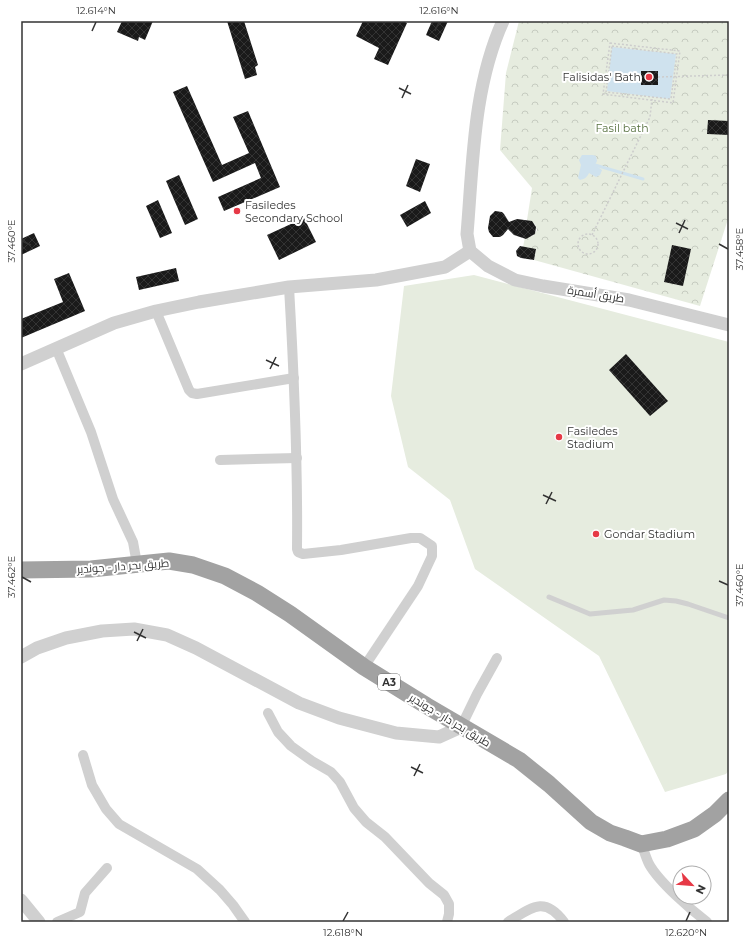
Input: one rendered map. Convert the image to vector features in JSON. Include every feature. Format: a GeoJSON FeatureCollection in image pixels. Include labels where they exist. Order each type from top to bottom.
{"type":"FeatureCollection","features":[{"type":"Feature","properties":{"kind":"highway","name":"طريق بحر دار - جوندير"},"geometry":{"type":"LineString","coordinates":[[21,570],[91,569],[169,561],[193,565],[225,576],[257,593],[290,614],[364,667],[461,727],[519,760],[549,784],[591,822],[610,833],[641,844]]}},
{"type":"Feature","properties":{"kind":"highway"},"geometry":{"type":"LineString","coordinates":[[641,844],[667,839],[694,829],[716,814],[729,800]]}},
{"type":"Feature","properties":{"kind":"street"},"geometry":{"type":"LineString","coordinates":[[21,364],[114,323],[156,311],[289,286],[376,280],[445,267],[470,250],[467,234],[479,78],[491,36],[497,21]]}},
{"type":"Feature","properties":{"kind":"street"},"geometry":{"type":"LineString","coordinates":[[476,127],[483,79],[502,21]]}},
{"type":"Feature","properties":{"kind":"street","name":"طريق أسمرة"},"geometry":{"type":"LineString","coordinates":[[470,250],[488,266],[515,280],[629,300],[729,325]]}},
{"type":"Feature","properties":{"kind":"street"},"geometry":{"type":"LineString","coordinates":[[289,286],[297,458],[297,549],[303,554],[341,550],[411,538],[420,538],[432,546],[432,556],[418,586],[364,667]]}},
{"type":"Feature","properties":{"kind":"street"},"geometry":{"type":"LineString","coordinates":[[156,311],[189,390],[192,393],[197,394],[294,378]]}},
{"type":"Feature","properties":{"kind":"street"},"geometry":{"type":"LineString","coordinates":[[56,348],[91,432],[113,499],[133,542],[137,564]]}},
{"type":"Feature","properties":{"kind":"street"},"geometry":{"type":"LineString","coordinates":[[220,460],[297,458]]}},
{"type":"Feature","properties":{"kind":"street"},"geometry":{"type":"LineString","coordinates":[[21,657],[37,648],[66,638],[102,631],[134,629],[167,635],[196,648],[299,703],[339,718],[396,733],[439,737],[461,727],[497,658]]}},
{"type":"Feature","properties":{"kind":"street"},"geometry":{"type":"LineString","coordinates":[[268,713],[278,732],[292,746],[312,761],[331,772],[340,782],[354,808],[366,822],[385,837],[429,883],[444,895],[449,904],[447,922]]}},
{"type":"Feature","properties":{"kind":"street"},"geometry":{"type":"LineString","coordinates":[[83,755],[92,785],[106,809],[119,824],[197,870],[220,890],[245,922]]}},
{"type":"Feature","properties":{"kind":"street"},"geometry":{"type":"LineString","coordinates":[[641,844],[649,864],[658,876],[681,900],[707,922]]}},
{"type":"Feature","properties":{"kind":"street"},"geometry":{"type":"LineString","coordinates":[[57,922],[80,912],[85,893],[107,868]]}},
{"type":"Feature","properties":{"kind":"street"},"geometry":{"type":"LineString","coordinates":[[21,900],[39,922]]}},
{"type":"Feature","properties":{"kind":"street"},"geometry":{"type":"LineString","coordinates":[[508,922],[534,906],[550,909],[559,915],[564,922]]}},
{"type":"Feature","properties":{"kind":"lane"},"geometry":{"type":"LineString","coordinates":[[549,597],[590,614],[633,610],[664,600],[682,603],[729,617]]}},
{"type":"Feature","properties":{"kind":"path"},"geometry":{"type":"LineString","coordinates":[[610,43],[680,51],[677,77],[673,103],[609,93],[603,94],[610,43]]}},
{"type":"Feature","properties":{"kind":"path"},"geometry":{"type":"LineString","coordinates":[[609,93],[606,92],[612,46],[677,54],[671,99],[652,99]]}},
{"type":"Feature","properties":{"kind":"path"},"geometry":{"type":"LineString","coordinates":[[658,77],[729,76]]}},
{"type":"Feature","properties":{"kind":"path"},"geometry":{"type":"LineString","coordinates":[[592,235],[650,117],[652,99]]}},
{"type":"Feature","properties":{"kind":"path"},"geometry":{"type":"LineString","coordinates":[[585,234],[592,235],[597,241],[596,248],[590,253],[583,252],[578,246],[579,239],[585,234]]}},
{"type":"Feature","properties":{"kind":"green space","name":"Fasil bath"},"geometry":{"type":"Polygon","coordinates":[[[519,21],[729,21],[729,216],[700,306],[534,260],[536,250],[523,247],[525,237],[533,236],[537,230],[535,224],[527,220],[532,188],[500,150],[506,73],[519,21]]]}},
{"type":"Feature","properties":{"kind":"green space","name":"Gondar Stadium"},"geometry":{"type":"Polygon","coordinates":[[[474,275],[729,342],[729,770],[726,774],[665,792],[599,656],[475,569],[450,500],[408,467],[391,396],[404,286],[474,275]]]}},
{"type":"Feature","properties":{"kind":"water"},"geometry":{"type":"Polygon","coordinates":[[[612,47],[676,54],[670,99],[607,91],[612,47]]]}},
{"type":"Feature","properties":{"kind":"water"},"geometry":{"type":"Polygon","coordinates":[[[582,155],[596,156],[597,161],[595,165],[602,170],[600,175],[596,177],[589,173],[587,177],[583,179],[580,180],[578,178],[581,165],[579,160],[582,155]]]}},
{"type":"Feature","properties":{"kind":"building"},"geometry":{"type":"Polygon","coordinates":[[[122,21],[153,21],[145,40],[139,37],[138,41],[117,32],[122,21]]]}},
{"type":"Feature","properties":{"kind":"building"},"geometry":{"type":"Polygon","coordinates":[[[227,21],[244,21],[258,65],[255,67],[257,75],[245,79],[227,21]]]}},
{"type":"Feature","properties":{"kind":"building"},"geometry":{"type":"Polygon","coordinates":[[[363,21],[403,21],[407,23],[388,65],[374,59],[379,48],[356,36],[363,21]]]}},
{"type":"Feature","properties":{"kind":"building"},"geometry":{"type":"Polygon","coordinates":[[[432,21],[448,21],[439,41],[426,35],[432,21]]]}},
{"type":"Feature","properties":{"kind":"building","name":"Falisidas' Bath"},"geometry":{"type":"Polygon","coordinates":[[[641,71],[658,71],[658,85],[641,85],[641,71]]]}},
{"type":"Feature","properties":{"kind":"building"},"geometry":{"type":"Polygon","coordinates":[[[187,86],[222,165],[249,153],[233,117],[248,111],[280,187],[224,211],[218,197],[261,178],[255,163],[213,182],[173,92],[187,86]]]}},
{"type":"Feature","properties":{"kind":"building"},"geometry":{"type":"Polygon","coordinates":[[[708,120],[729,121],[729,135],[707,134],[708,120]]]}},
{"type":"Feature","properties":{"kind":"building"},"geometry":{"type":"Polygon","coordinates":[[[416,159],[430,164],[420,192],[406,186],[416,159]]]}},
{"type":"Feature","properties":{"kind":"building"},"geometry":{"type":"Polygon","coordinates":[[[179,175],[198,219],[185,225],[166,181],[179,175]]]}},
{"type":"Feature","properties":{"kind":"building"},"geometry":{"type":"Polygon","coordinates":[[[158,200],[172,233],[160,238],[146,206],[158,200]]]}},
{"type":"Feature","properties":{"kind":"building"},"geometry":{"type":"Polygon","coordinates":[[[425,201],[431,213],[407,227],[400,215],[425,201]]]}},
{"type":"Feature","properties":{"kind":"building"},"geometry":{"type":"Polygon","coordinates":[[[495,211],[502,212],[509,222],[517,219],[532,221],[536,227],[535,234],[526,239],[514,235],[508,229],[500,237],[493,237],[488,228],[490,216],[495,211]]]}},
{"type":"Feature","properties":{"kind":"building"},"geometry":{"type":"Polygon","coordinates":[[[304,218],[316,242],[279,260],[267,235],[304,218]]]}},
{"type":"Feature","properties":{"kind":"building"},"geometry":{"type":"Polygon","coordinates":[[[34,233],[40,246],[21,255],[21,239],[34,233]]]}},
{"type":"Feature","properties":{"kind":"building"},"geometry":{"type":"Polygon","coordinates":[[[672,245],[691,249],[683,286],[664,282],[672,245]]]}},
{"type":"Feature","properties":{"kind":"building"},"geometry":{"type":"Polygon","coordinates":[[[520,246],[536,249],[534,260],[517,256],[516,251],[520,246]]]}},
{"type":"Feature","properties":{"kind":"building"},"geometry":{"type":"Polygon","coordinates":[[[176,268],[179,281],[139,290],[136,277],[176,268]]]}},
{"type":"Feature","properties":{"kind":"building"},"geometry":{"type":"Polygon","coordinates":[[[69,273],[85,311],[21,338],[21,319],[63,302],[54,279],[69,273]]]}},
{"type":"Feature","properties":{"kind":"building"},"geometry":{"type":"Polygon","coordinates":[[[626,354],[668,401],[650,416],[609,370],[626,354]]]}},
{"type":"Feature","properties":{"kind":"waterway"},"geometry":{"type":"LineString","coordinates":[[595,165],[643,179]]}},
{"type":"Feature","properties":{"kind":"place","name":"Falisidas' Bath"},"geometry":{"type":"Point","coordinates":[649,77]}},
{"type":"Feature","properties":{"kind":"place","name":"Fasiledes Secondary School"},"geometry":{"type":"Point","coordinates":[237,211]}},
{"type":"Feature","properties":{"kind":"place","name":"Fasiledes Stadium"},"geometry":{"type":"Point","coordinates":[559,437]}},
{"type":"Feature","properties":{"kind":"place","name":"Gondar Stadium"},"geometry":{"type":"Point","coordinates":[596,534]}}]}
